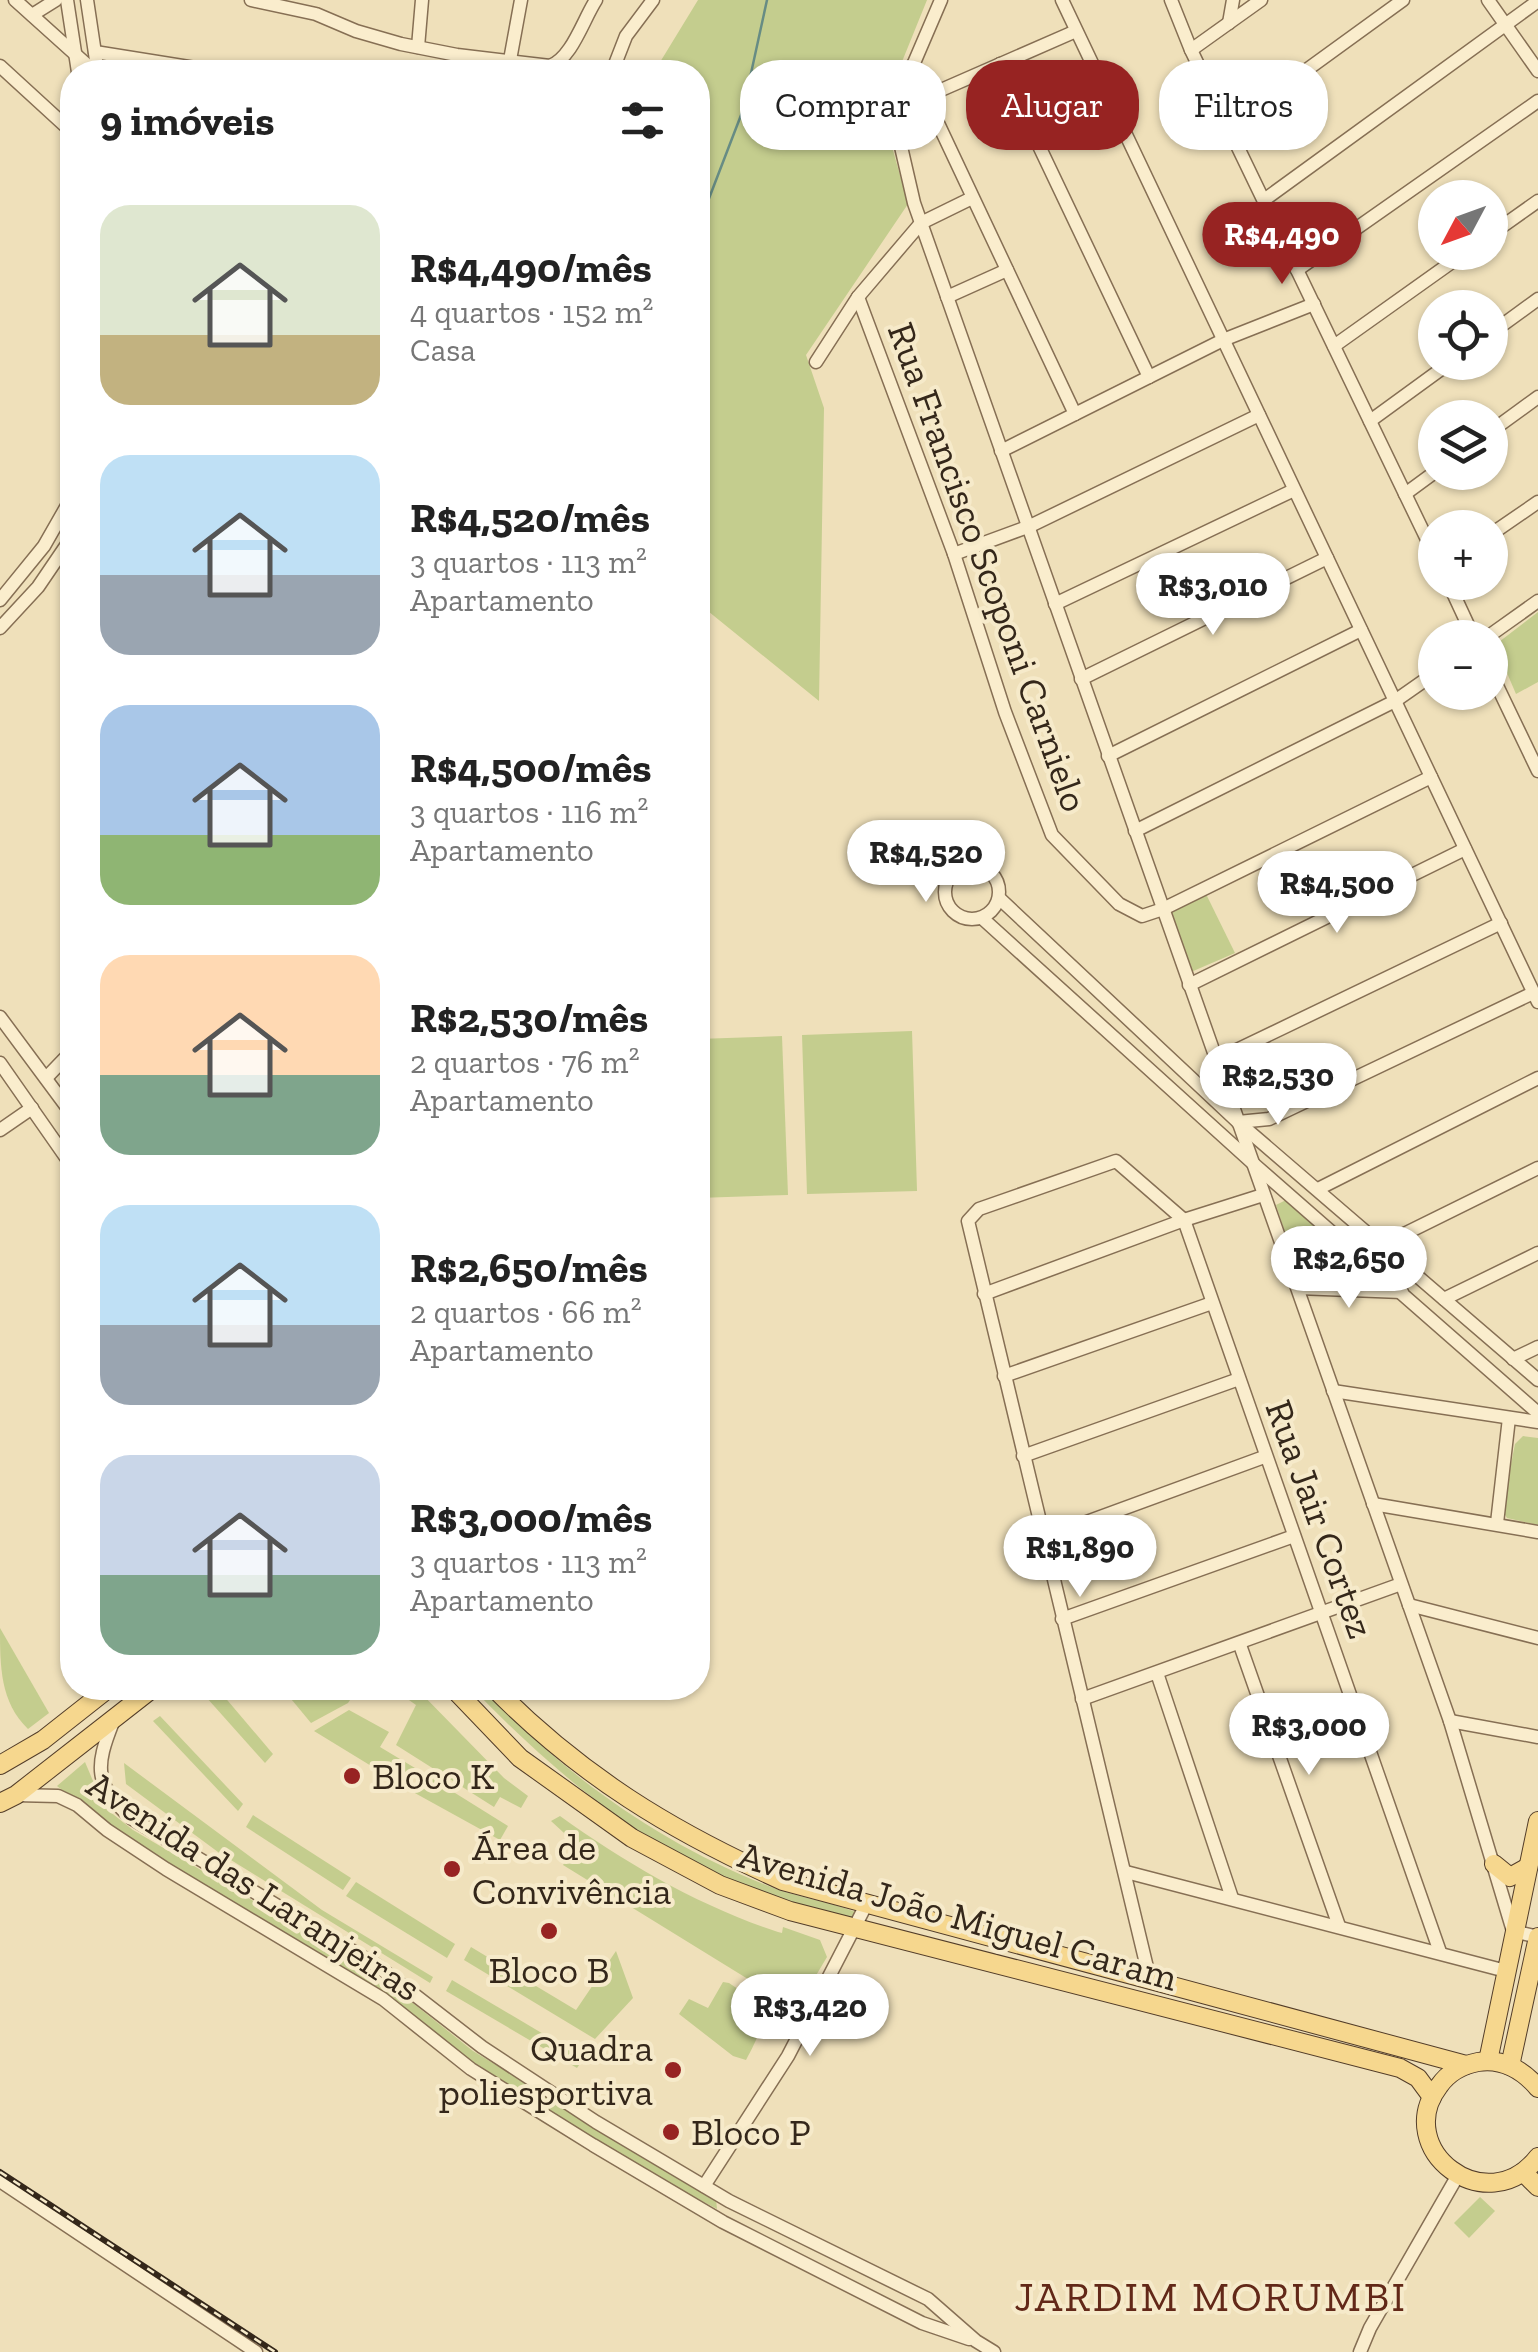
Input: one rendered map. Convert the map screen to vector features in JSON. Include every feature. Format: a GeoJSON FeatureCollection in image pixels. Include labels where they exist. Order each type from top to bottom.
{"type":"FeatureCollection","features":[{"type":"Feature","properties":{"kind":"main road"},"geometry":{"type":"LineString","coordinates":[[0,1765],[43,1740],[94,1700]]}},
{"type":"Feature","properties":{"kind":"main road"},"geometry":{"type":"LineString","coordinates":[[8,1799],[136,1700]]}},
{"type":"Feature","properties":{"kind":"main road","name":"Avenida João Miguel Caram"},"geometry":{"type":"LineString","coordinates":[[465,1700],[520,1758],[632,1838],[720,1885],[790,1911],[1400,2068],[1418,2078],[1432,2097]]}},
{"type":"Feature","properties":{"kind":"main road","name":"Avenida João Miguel Caram"},"geometry":{"type":"LineString","coordinates":[[506,1700],[604,1784],[706,1846],[783,1880],[1466,2065]]}},
{"type":"Feature","properties":{"kind":"main road"},"geometry":{"type":"LineString","coordinates":[[1488,2061],[1538,1821]]}},
{"type":"Feature","properties":{"kind":"main road"},"geometry":{"type":"LineString","coordinates":[[1494,1864],[1510,1877],[1528,1867]]}},
{"type":"Feature","properties":{"kind":"main road"},"geometry":{"type":"LineString","coordinates":[[1510,2066],[1538,1937]]}},
{"type":"Feature","properties":{"kind":"main road"},"geometry":{"type":"LineString","coordinates":[[1538,2088],[1510,2066],[1488,2061],[1466,2065],[1448,2075],[1432,2097],[1427,2121],[1429,2137],[1440,2159],[1458,2175],[1486,2183],[1506,2180],[1523,2172],[1538,2157]]}},
{"type":"Feature","properties":{"kind":"main road"},"geometry":{"type":"LineString","coordinates":[[1523,2172],[1538,2187]]}},
{"type":"Feature","properties":{"kind":"street"},"geometry":{"type":"LineString","coordinates":[[14,0],[81,60]]}},
{"type":"Feature","properties":{"kind":"street"},"geometry":{"type":"LineString","coordinates":[[32,15],[56,0]]}},
{"type":"Feature","properties":{"kind":"street"},"geometry":{"type":"LineString","coordinates":[[66,0],[75,60]]}},
{"type":"Feature","properties":{"kind":"street"},"geometry":{"type":"LineString","coordinates":[[87,0],[95,60]]}},
{"type":"Feature","properties":{"kind":"street"},"geometry":{"type":"LineString","coordinates":[[251,0],[317,7],[356,32],[418,47],[510,60],[520,0]]}},
{"type":"Feature","properties":{"kind":"street"},"geometry":{"type":"LineString","coordinates":[[418,47],[422,0]]}},
{"type":"Feature","properties":{"kind":"street"},"geometry":{"type":"LineString","coordinates":[[563,60],[596,0]]}},
{"type":"Feature","properties":{"kind":"street"},"geometry":{"type":"LineString","coordinates":[[617,60],[632,24],[653,0]]}},
{"type":"Feature","properties":{"kind":"street"},"geometry":{"type":"LineString","coordinates":[[913,60],[941,0]]}},
{"type":"Feature","properties":{"kind":"street"},"geometry":{"type":"LineString","coordinates":[[1062,0],[1536,998],[1269,1118],[1238,1122]]}},
{"type":"Feature","properties":{"kind":"street"},"geometry":{"type":"LineString","coordinates":[[1171,0],[1197,60]]}},
{"type":"Feature","properties":{"kind":"street"},"geometry":{"type":"LineString","coordinates":[[1229,23],[1233,0]]}},
{"type":"Feature","properties":{"kind":"street"},"geometry":{"type":"LineString","coordinates":[[1192,50],[1261,0]]}},
{"type":"Feature","properties":{"kind":"street"},"geometry":{"type":"LineString","coordinates":[[1320,60],[1403,0]]}},
{"type":"Feature","properties":{"kind":"street"},"geometry":{"type":"LineString","coordinates":[[1488,0],[1538,71]]}},
{"type":"Feature","properties":{"kind":"street"},"geometry":{"type":"LineString","coordinates":[[1264,200],[1538,1]]}},
{"type":"Feature","properties":{"kind":"street"},"geometry":{"type":"LineString","coordinates":[[1009,60],[1076,31]]}},
{"type":"Feature","properties":{"kind":"street"},"geometry":{"type":"LineString","coordinates":[[95,52],[138,60]]}},
{"type":"Feature","properties":{"kind":"street"},"geometry":{"type":"LineString","coordinates":[[0,66],[60,121]]}},
{"type":"Feature","properties":{"kind":"street"},"geometry":{"type":"LineString","coordinates":[[1297,270],[1538,101]]}},
{"type":"Feature","properties":{"kind":"street"},"geometry":{"type":"LineString","coordinates":[[946,143],[1075,414]]}},
{"type":"Feature","properties":{"kind":"street"},"geometry":{"type":"LineString","coordinates":[[902,150],[920,223],[1450,1721],[1514,1931],[1538,1937]]}},
{"type":"Feature","properties":{"kind":"street"},"geometry":{"type":"LineString","coordinates":[[1041,150],[1148,377]]}},
{"type":"Feature","properties":{"kind":"street"},"geometry":{"type":"LineString","coordinates":[[1240,150],[1418,521]]}},
{"type":"Feature","properties":{"kind":"street"},"geometry":{"type":"LineString","coordinates":[[816,362],[858,297],[920,223],[972,198]]}},
{"type":"Feature","properties":{"kind":"street"},"geometry":{"type":"LineString","coordinates":[[1508,222],[1538,201]]}},
{"type":"Feature","properties":{"kind":"street"},"geometry":{"type":"LineString","coordinates":[[946,297],[1007,270]]}},
{"type":"Feature","properties":{"kind":"street"},"geometry":{"type":"LineString","coordinates":[[1334,346],[1441,270]]}},
{"type":"Feature","properties":{"kind":"street","name":"Rua Francisco Scoponi Carnielo"},"geometry":{"type":"LineString","coordinates":[[858,297],[1052,834],[1134,914],[1142,916],[1162,909]]}},
{"type":"Feature","properties":{"kind":"street"},"geometry":{"type":"LineString","coordinates":[[1508,321],[1538,300]]}},
{"type":"Feature","properties":{"kind":"street"},"geometry":{"type":"LineString","coordinates":[[1000,451],[1223,340],[1314,304]]}},
{"type":"Feature","properties":{"kind":"street"},"geometry":{"type":"LineString","coordinates":[[1370,421],[1426,380]]}},
{"type":"Feature","properties":{"kind":"street"},"geometry":{"type":"LineString","coordinates":[[1508,419],[1538,398]]}},
{"type":"Feature","properties":{"kind":"street"},"geometry":{"type":"LineString","coordinates":[[954,554],[1030,526],[1259,415]]}},
{"type":"Feature","properties":{"kind":"street"},"geometry":{"type":"LineString","coordinates":[[1405,494],[1418,484]]}},
{"type":"Feature","properties":{"kind":"street"},"geometry":{"type":"LineString","coordinates":[[1055,604],[1294,490]]}},
{"type":"Feature","properties":{"kind":"street"},"geometry":{"type":"LineString","coordinates":[[1508,523],[1538,502]]}},
{"type":"Feature","properties":{"kind":"street"},"geometry":{"type":"LineString","coordinates":[[0,600],[44,546],[60,518]]}},
{"type":"Feature","properties":{"kind":"street"},"geometry":{"type":"LineString","coordinates":[[0,628],[38,588],[60,555]]}},
{"type":"Feature","properties":{"kind":"street"},"geometry":{"type":"LineString","coordinates":[[1081,679],[1327,558]]}},
{"type":"Feature","properties":{"kind":"street"},"geometry":{"type":"LineString","coordinates":[[1508,623],[1538,602]]}},
{"type":"Feature","properties":{"kind":"street"},"geometry":{"type":"LineString","coordinates":[[1108,756],[1361,630]]}},
{"type":"Feature","properties":{"kind":"street"},"geometry":{"type":"LineString","coordinates":[[1135,830],[1395,701],[1418,685]]}},
{"type":"Feature","properties":{"kind":"street"},"geometry":{"type":"LineString","coordinates":[[1508,708],[1538,771]]}},
{"type":"Feature","properties":{"kind":"street"},"geometry":{"type":"LineString","coordinates":[[1162,909],[1431,777]]}},
{"type":"Feature","properties":{"kind":"street"},"geometry":{"type":"LineString","coordinates":[[1189,985],[1465,850]]}},
{"type":"Feature","properties":{"kind":"street"},"geometry":{"type":"LineString","coordinates":[[975,866],[989,871],[998,885],[999,898],[992,911],[982,918],[968,919],[957,915],[947,903],[946,886],[953,873],[975,866]]}},
{"type":"Feature","properties":{"kind":"street"},"geometry":{"type":"LineString","coordinates":[[999,898],[1238,1122],[1538,1380]]}},
{"type":"Feature","properties":{"kind":"street"},"geometry":{"type":"LineString","coordinates":[[982,918],[1256,1166],[1538,1413]]}},
{"type":"Feature","properties":{"kind":"street"},"geometry":{"type":"LineString","coordinates":[[1216,1060],[1500,924]]}},
{"type":"Feature","properties":{"kind":"street"},"geometry":{"type":"LineString","coordinates":[[0,1017],[60,1097]]}},
{"type":"Feature","properties":{"kind":"street"},"geometry":{"type":"LineString","coordinates":[[0,1063],[60,1149]]}},
{"type":"Feature","properties":{"kind":"street"},"geometry":{"type":"LineString","coordinates":[[46,1078],[60,1063]]}},
{"type":"Feature","properties":{"kind":"street"},"geometry":{"type":"LineString","coordinates":[[1318,1189],[1538,1078]]}},
{"type":"Feature","properties":{"kind":"street"},"geometry":{"type":"LineString","coordinates":[[0,1130],[32,1108]]}},
{"type":"Feature","properties":{"kind":"street"},"geometry":{"type":"LineString","coordinates":[[1150,1980],[968,1226],[971,1215],[979,1209],[1116,1161],[1184,1220]]}},
{"type":"Feature","properties":{"kind":"street"},"geometry":{"type":"LineString","coordinates":[[1382,1244],[1538,1168]]}},
{"type":"Feature","properties":{"kind":"street"},"geometry":{"type":"LineString","coordinates":[[984,1294],[1264,1194]]}},
{"type":"Feature","properties":{"kind":"street","name":"Rua Jair Cortez"},"geometry":{"type":"LineString","coordinates":[[1184,1220],[1440,1952]]}},
{"type":"Feature","properties":{"kind":"street"},"geometry":{"type":"LineString","coordinates":[[1444,1299],[1538,1253]]}},
{"type":"Feature","properties":{"kind":"street"},"geometry":{"type":"LineString","coordinates":[[1298,1288],[1402,1292]]}},
{"type":"Feature","properties":{"kind":"street"},"geometry":{"type":"LineString","coordinates":[[1004,1376],[1212,1303]]}},
{"type":"Feature","properties":{"kind":"street"},"geometry":{"type":"LineString","coordinates":[[1513,1359],[1538,1348]]}},
{"type":"Feature","properties":{"kind":"street"},"geometry":{"type":"LineString","coordinates":[[1023,1456],[1239,1380]]}},
{"type":"Feature","properties":{"kind":"street"},"geometry":{"type":"LineString","coordinates":[[1333,1391],[1538,1422]]}},
{"type":"Feature","properties":{"kind":"street"},"geometry":{"type":"LineString","coordinates":[[1497,1524],[1509,1418]]}},
{"type":"Feature","properties":{"kind":"street"},"geometry":{"type":"LineString","coordinates":[[1043,1538],[1264,1457]]}},
{"type":"Feature","properties":{"kind":"street"},"geometry":{"type":"LineString","coordinates":[[1373,1504],[1538,1532]]}},
{"type":"Feature","properties":{"kind":"street"},"geometry":{"type":"LineString","coordinates":[[1062,1619],[1294,1536]]}},
{"type":"Feature","properties":{"kind":"street"},"geometry":{"type":"LineString","coordinates":[[1082,1698],[1401,1584]]}},
{"type":"Feature","properties":{"kind":"street"},"geometry":{"type":"LineString","coordinates":[[1409,1605],[1538,1638]]}},
{"type":"Feature","properties":{"kind":"street"},"geometry":{"type":"LineString","coordinates":[[1240,1644],[1339,1926]]}},
{"type":"Feature","properties":{"kind":"street"},"geometry":{"type":"LineString","coordinates":[[1156,1673],[1232,1898]]}},
{"type":"Feature","properties":{"kind":"street","name":"Avenida das Laranjeiras"},"geometry":{"type":"LineString","coordinates":[[115,1716],[98,1758],[100,1775],[109,1798],[131,1818],[376,1966],[482,2048],[596,2122],[704,2186],[928,2299],[972,2347]]}},
{"type":"Feature","properties":{"kind":"street"},"geometry":{"type":"LineString","coordinates":[[1450,1721],[1538,1737]]}},
{"type":"Feature","properties":{"kind":"street","name":"Avenida das Laranjeiras"},"geometry":{"type":"LineString","coordinates":[[8,1799],[58,1796],[77,1805],[166,1869],[383,2000],[471,2069],[723,2222],[972,2347],[994,2352]]}},
{"type":"Feature","properties":{"kind":"street"},"geometry":{"type":"LineString","coordinates":[[1126,1872],[1506,1971]]}},
{"type":"Feature","properties":{"kind":"street"},"geometry":{"type":"LineString","coordinates":[[704,2186],[788,2056],[867,1904]]}},
{"type":"Feature","properties":{"kind":"street"},"geometry":{"type":"LineString","coordinates":[[1360,2352],[1458,2175]]}},
{"type":"Feature","properties":{"kind":"street"},"geometry":{"type":"LineString","coordinates":[[0,2181],[256,2352]]}},
{"type":"Feature","properties":{"kind":"green space"},"geometry":{"type":"Polygon","coordinates":[[[698,0],[927,0],[903,60],[740,60],[740,150],[893,150],[908,204],[806,355],[824,408],[819,701],[710,613],[710,60],[661,60],[698,0]]]}},
{"type":"Feature","properties":{"kind":"green space"},"geometry":{"type":"Polygon","coordinates":[[[1538,612],[1538,682],[1516,694],[1508,675],[1508,635],[1538,612]]]}},
{"type":"Feature","properties":{"kind":"green space"},"geometry":{"type":"Polygon","coordinates":[[[1206,894],[1235,953],[1191,972],[1168,913],[1206,894]]]}},
{"type":"Feature","properties":{"kind":"green space"},"geometry":{"type":"Polygon","coordinates":[[[912,1031],[917,1191],[807,1194],[802,1035],[912,1031]]]}},
{"type":"Feature","properties":{"kind":"green space"},"geometry":{"type":"Polygon","coordinates":[[[782,1036],[788,1195],[710,1198],[710,1039],[782,1036]]]}},
{"type":"Feature","properties":{"kind":"green space"},"geometry":{"type":"Polygon","coordinates":[[[1286,1200],[1367,1271],[1363,1283],[1298,1272],[1276,1205],[1286,1200]]]}},
{"type":"Feature","properties":{"kind":"green space"},"geometry":{"type":"Polygon","coordinates":[[[1523,1436],[1538,1438],[1538,1525],[1507,1518],[1502,1510],[1515,1444],[1523,1436]]]}},
{"type":"Feature","properties":{"kind":"green space"},"geometry":{"type":"Polygon","coordinates":[[[0,1628],[49,1713],[28,1729],[7,1695],[1,1670],[0,1628]]]}},
{"type":"Feature","properties":{"kind":"green space"},"geometry":{"type":"Polygon","coordinates":[[[209,1700],[227,1700],[273,1754],[265,1763],[209,1700]]]}},
{"type":"Feature","properties":{"kind":"green space"},"geometry":{"type":"Polygon","coordinates":[[[292,1700],[350,1700],[348,1703],[311,1723],[292,1700]]]}},
{"type":"Feature","properties":{"kind":"green space"},"geometry":{"type":"Polygon","coordinates":[[[409,1700],[428,1700],[504,1778],[528,1796],[521,1808],[500,1797],[494,1807],[396,1745],[416,1705],[409,1700]]]}},
{"type":"Feature","properties":{"kind":"green space"},"geometry":{"type":"Polygon","coordinates":[[[484,1700],[495,1700],[579,1777],[650,1827],[766,1885],[856,1912],[854,1919],[798,1907],[693,1864],[598,1802],[484,1700]]]}},
{"type":"Feature","properties":{"kind":"green space"},"geometry":{"type":"Polygon","coordinates":[[[349,1710],[389,1732],[380,1747],[415,1768],[404,1786],[314,1731],[349,1710]]]}},
{"type":"Feature","properties":{"kind":"green space"},"geometry":{"type":"Polygon","coordinates":[[[160,1716],[243,1804],[238,1811],[153,1721],[160,1716]]]}},
{"type":"Feature","properties":{"kind":"green space"},"geometry":{"type":"Polygon","coordinates":[[[85,1762],[104,1807],[133,1830],[374,1972],[473,2051],[716,2199],[717,2209],[473,2067],[386,1995],[202,1888],[102,1822],[57,1786],[85,1762]]]}},
{"type":"Feature","properties":{"kind":"green space"},"geometry":{"type":"Polygon","coordinates":[[[124,1763],[322,1910],[433,1977],[430,1983],[218,1852],[126,1784],[124,1763]]]}},
{"type":"Feature","properties":{"kind":"green space"},"geometry":{"type":"Polygon","coordinates":[[[423,1773],[508,1826],[500,1840],[413,1792],[423,1773]]]}},
{"type":"Feature","properties":{"kind":"green space"},"geometry":{"type":"Polygon","coordinates":[[[253,1815],[351,1878],[343,1890],[246,1827],[253,1815]]]}},
{"type":"Feature","properties":{"kind":"green space"},"geometry":{"type":"Polygon","coordinates":[[[560,1816],[611,1851],[692,1897],[778,1932],[782,1933],[783,1927],[820,1940],[827,1957],[793,2014],[756,1984],[563,1865],[576,1844],[551,1821],[560,1816]]]}},
{"type":"Feature","properties":{"kind":"green space"},"geometry":{"type":"Polygon","coordinates":[[[356,1882],[455,1944],[447,1958],[346,1896],[356,1882]]]}},
{"type":"Feature","properties":{"kind":"green space"},"geometry":{"type":"Polygon","coordinates":[[[471,1947],[576,2010],[616,1951],[633,1998],[595,2039],[464,1960],[471,1947]]]}},
{"type":"Feature","properties":{"kind":"green space"},"geometry":{"type":"Polygon","coordinates":[[[452,1980],[584,2058],[577,2068],[446,1991],[452,1980]]]}},
{"type":"Feature","properties":{"kind":"green space"},"geometry":{"type":"Polygon","coordinates":[[[723,1982],[752,2000],[761,2016],[746,2060],[733,2056],[679,2014],[689,1999],[708,2008],[723,1982]]]}},
{"type":"Feature","properties":{"kind":"green space"},"geometry":{"type":"Polygon","coordinates":[[[1480,2197],[1495,2211],[1469,2238],[1454,2223],[1480,2197]]]}},
{"type":"Feature","properties":{"kind":"waterway"},"geometry":{"type":"LineString","coordinates":[[710,196],[743,110],[767,0]]}},
{"type":"Feature","properties":{"kind":"railway"},"geometry":{"type":"LineString","coordinates":[[0,2172],[275,2352]]}},
{"type":"Feature","properties":{"kind":"place","name":"Bloco K"},"geometry":{"type":"Point","coordinates":[352,1776]}},
{"type":"Feature","properties":{"kind":"place","name":"Área de Convivência"},"geometry":{"type":"Point","coordinates":[452,1869]}},
{"type":"Feature","properties":{"kind":"place","name":"Bloco B"},"geometry":{"type":"Point","coordinates":[549,1931]}},
{"type":"Feature","properties":{"kind":"place","name":"Quadra poliesportiva"},"geometry":{"type":"Point","coordinates":[673,2070]}},
{"type":"Feature","properties":{"kind":"place","name":"Bloco P"},"geometry":{"type":"Point","coordinates":[671,2132]}},
{"type":"Feature","properties":{"kind":"district","name":"JARDIM MORUMBI"},"geometry":{"type":"Point","coordinates":[1211,2296]}}]}
